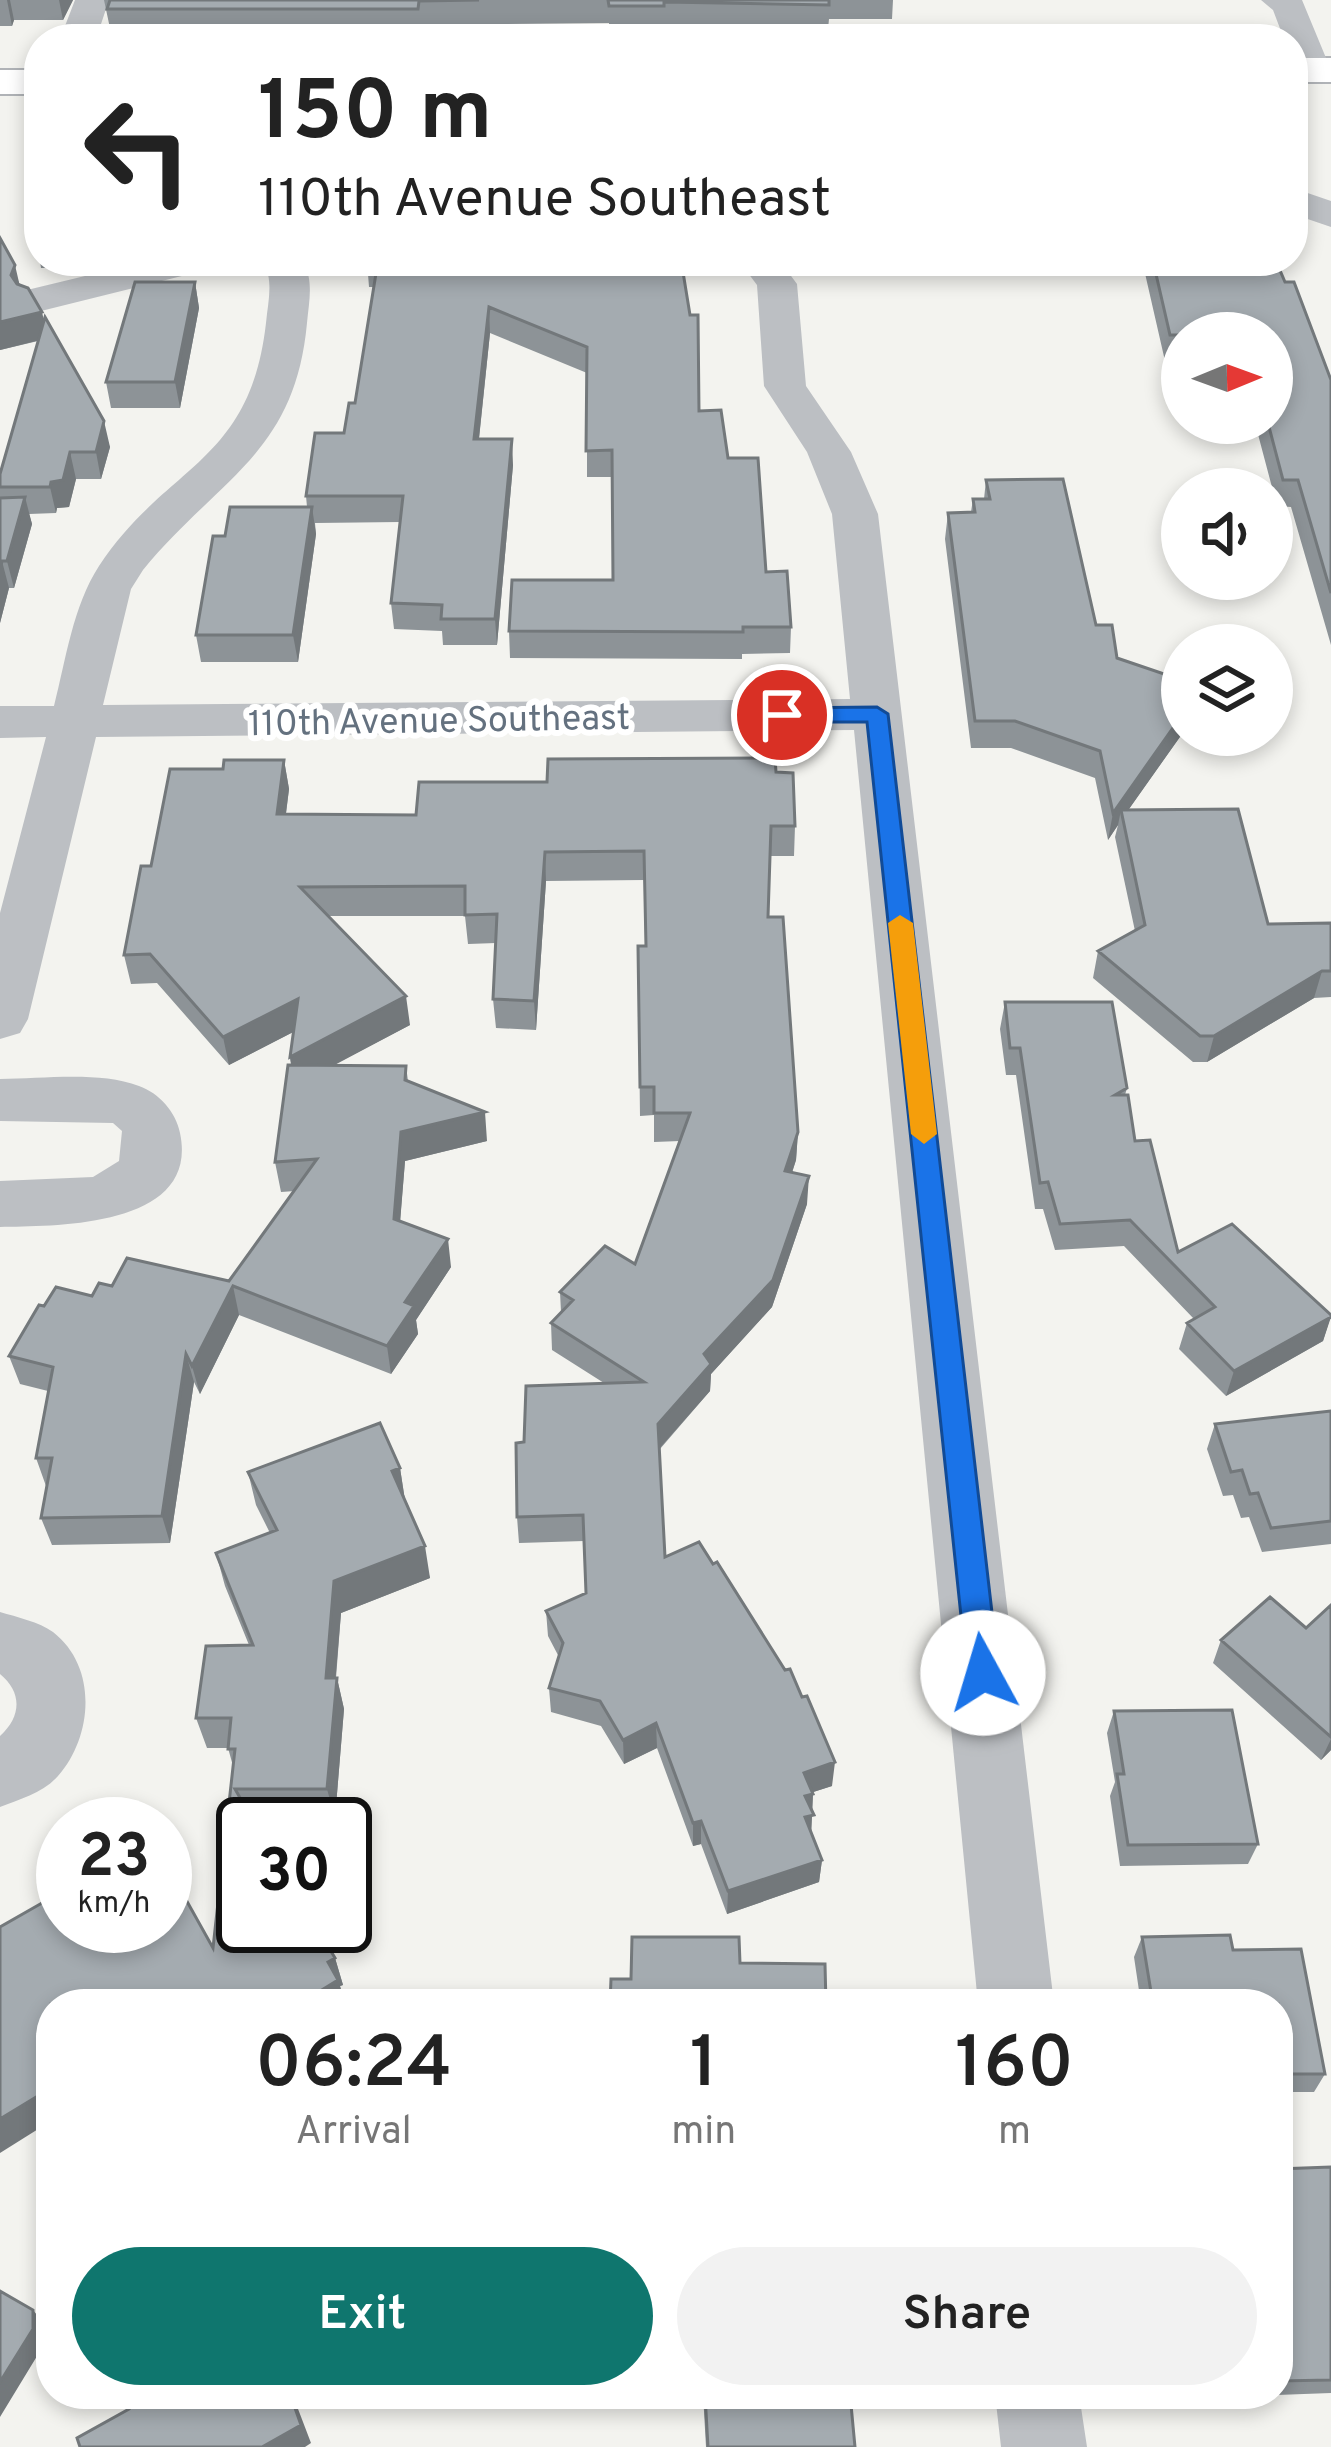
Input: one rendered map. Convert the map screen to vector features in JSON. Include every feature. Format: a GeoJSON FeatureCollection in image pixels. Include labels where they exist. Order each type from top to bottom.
{"type":"FeatureCollection","features":[{"type":"Feature","properties":{"kind":"street"},"geometry":{"type":"LineString","coordinates":[[1283,2],[1331,4]]}},
{"type":"Feature","properties":{"kind":"street"},"geometry":{"type":"LineString","coordinates":[[41,299],[135,276]]}},
{"type":"Feature","properties":{"kind":"street"},"geometry":{"type":"LineString","coordinates":[[0,1018],[108,590],[124,559],[238,447],[262,417],[275,386],[292,276]]}},
{"type":"Feature","properties":{"kind":"street"},"geometry":{"type":"LineString","coordinates":[[771,276],[777,284],[784,386],[829,452],[855,514],[1014,1989]]}},
{"type":"Feature","properties":{"kind":"street","name":"110th Avenue Southeast"},"geometry":{"type":"LineString","coordinates":[[0,722],[877,714]]}},
{"type":"Feature","properties":{"kind":"street"},"geometry":{"type":"LineString","coordinates":[[0,1100],[123,1102],[140,1111],[152,1132],[152,1157],[136,1183],[101,1200],[0,1204]]}},
{"type":"Feature","properties":{"kind":"street"},"geometry":{"type":"LineString","coordinates":[[0,1643],[26,1653],[45,1674],[54,1704],[44,1744],[12,1771],[0,1774]]}},
{"type":"Feature","properties":{"kind":"street"},"geometry":{"type":"LineString","coordinates":[[1039,2409],[1044,2447]]}},
{"type":"Feature","properties":{"kind":"building"},"geometry":{"type":"Polygon","coordinates":[[[110,0],[479,0],[419,1],[418,9],[107,9],[110,0]]]}},
{"type":"Feature","properties":{"kind":"building"},"geometry":{"type":"Polygon","coordinates":[[[608,0],[829,0],[829,5],[664,2],[664,6],[609,6],[608,0]]]}},
{"type":"Feature","properties":{"kind":"building"},"geometry":{"type":"Polygon","coordinates":[[[0,238],[15,265],[11,275],[28,288],[42,312],[0,322],[0,238]]]}},
{"type":"Feature","properties":{"kind":"building"},"geometry":{"type":"Polygon","coordinates":[[[376,276],[684,276],[690,315],[698,315],[699,411],[721,410],[728,458],[758,458],[766,572],[787,571],[791,627],[743,627],[743,632],[509,631],[512,580],[613,580],[612,450],[586,451],[587,347],[489,307],[474,439],[512,439],[495,619],[441,619],[442,605],[391,603],[403,496],[306,496],[315,433],[344,433],[349,403],[355,403],[376,276]]]}},
{"type":"Feature","properties":{"kind":"building"},"geometry":{"type":"Polygon","coordinates":[[[1156,276],[1282,276],[1285,282],[1294,282],[1331,380],[1331,593],[1298,480],[1293,480],[1293,468],[1280,468],[1274,444],[1293,444],[1293,312],[1165,312],[1156,276]]]}},
{"type":"Feature","properties":{"kind":"building"},"geometry":{"type":"Polygon","coordinates":[[[135,282],[195,282],[175,382],[106,382],[135,282]]]}},
{"type":"Feature","properties":{"kind":"building"},"geometry":{"type":"Polygon","coordinates":[[[45,317],[104,421],[96,452],[70,452],[63,480],[51,482],[50,487],[0,487],[0,474],[45,317]]]}},
{"type":"Feature","properties":{"kind":"building"},"geometry":{"type":"Polygon","coordinates":[[[1063,479],[1096,625],[1112,625],[1117,658],[1161,673],[1161,745],[1113,813],[1100,751],[1015,721],[975,721],[948,513],[975,512],[973,499],[990,499],[986,480],[1063,479]]]}},
{"type":"Feature","properties":{"kind":"building"},"geometry":{"type":"Polygon","coordinates":[[[25,497],[7,561],[2,561],[0,570],[0,498],[25,497]]]}},
{"type":"Feature","properties":{"kind":"building"},"geometry":{"type":"Polygon","coordinates":[[[230,507],[312,507],[293,635],[196,635],[213,536],[225,536],[230,507]]]}},
{"type":"Feature","properties":{"kind":"building"},"geometry":{"type":"Polygon","coordinates":[[[775,758],[776,772],[793,773],[795,826],[771,826],[768,917],[783,917],[798,1132],[785,1171],[809,1176],[773,1280],[704,1354],[711,1364],[658,1424],[665,1557],[699,1542],[713,1564],[717,1562],[785,1670],[790,1669],[802,1697],[807,1696],[835,1762],[804,1773],[813,1794],[805,1796],[814,1815],[805,1817],[822,1860],[728,1891],[701,1821],[693,1823],[656,1723],[623,1740],[600,1701],[549,1688],[563,1643],[546,1611],[586,1593],[583,1515],[517,1517],[516,1443],[524,1442],[526,1386],[644,1382],[551,1323],[573,1300],[560,1292],[605,1246],[635,1264],[690,1113],[654,1113],[654,1087],[640,1087],[638,946],[646,946],[644,851],[545,852],[534,1001],[493,999],[497,914],[465,915],[465,886],[300,887],[406,996],[290,1057],[298,999],[223,1037],[150,954],[124,955],[141,866],[151,866],[170,769],[223,769],[224,760],[284,760],[277,814],[416,815],[419,782],[547,782],[548,759],[775,758]]]}},
{"type":"Feature","properties":{"kind":"building"},"geometry":{"type":"Polygon","coordinates":[[[1238,809],[1268,924],[1331,923],[1331,971],[1322,971],[1214,1036],[1200,1036],[1098,951],[1145,925],[1121,810],[1238,809]]]}},
{"type":"Feature","properties":{"kind":"building"},"geometry":{"type":"Polygon","coordinates":[[[1005,1002],[1112,1002],[1127,1088],[1115,1095],[1128,1095],[1135,1141],[1150,1140],[1178,1252],[1232,1224],[1331,1317],[1234,1371],[1187,1323],[1215,1307],[1130,1220],[1060,1224],[1048,1182],[1040,1183],[1020,1048],[1010,1048],[1005,1002]]]}},
{"type":"Feature","properties":{"kind":"building"},"geometry":{"type":"Polygon","coordinates":[[[288,1065],[406,1066],[405,1080],[485,1112],[401,1132],[394,1219],[448,1239],[405,1302],[414,1306],[387,1346],[233,1286],[192,1366],[186,1354],[162,1516],[41,1518],[52,1458],[36,1458],[53,1367],[9,1356],[39,1305],[44,1306],[56,1287],[92,1296],[99,1283],[112,1286],[127,1258],[229,1281],[317,1159],[275,1162],[288,1065]]]}},
{"type":"Feature","properties":{"kind":"building"},"geometry":{"type":"Polygon","coordinates":[[[1331,1411],[1331,1521],[1271,1528],[1258,1493],[1250,1494],[1242,1470],[1231,1472],[1215,1424],[1331,1411]]]}},
{"type":"Feature","properties":{"kind":"building"},"geometry":{"type":"Polygon","coordinates":[[[380,1423],[400,1468],[392,1471],[425,1546],[334,1581],[326,1678],[337,1678],[327,1789],[235,1789],[240,1797],[230,1797],[235,1749],[228,1749],[231,1718],[196,1718],[206,1646],[253,1645],[216,1553],[277,1530],[248,1472],[380,1423]]]}},
{"type":"Feature","properties":{"kind":"building"},"geometry":{"type":"Polygon","coordinates":[[[1270,1597],[1306,1628],[1331,1605],[1331,1737],[1221,1640],[1270,1597]]]}},
{"type":"Feature","properties":{"kind":"building"},"geometry":{"type":"Polygon","coordinates":[[[1232,1710],[1258,1844],[1128,1845],[1114,1711],[1232,1710]]]}},
{"type":"Feature","properties":{"kind":"building"},"geometry":{"type":"Polygon","coordinates":[[[36,1906],[36,1953],[192,1953],[192,1910],[213,1948],[216,1921],[216,1953],[332,1953],[335,1958],[328,1962],[338,1980],[323,1989],[36,1989],[36,2097],[0,2119],[0,1927],[36,1906]]]}},
{"type":"Feature","properties":{"kind":"building"},"geometry":{"type":"Polygon","coordinates":[[[1230,1935],[1233,1950],[1301,1949],[1325,2074],[1293,2074],[1293,1989],[1151,1989],[1142,1937],[1230,1935]]]}},
{"type":"Feature","properties":{"kind":"building"},"geometry":{"type":"Polygon","coordinates":[[[632,1937],[739,1937],[740,1963],[825,1964],[826,1989],[611,1989],[611,1979],[631,1979],[632,1937]]]}},
{"type":"Feature","properties":{"kind":"building"},"geometry":{"type":"Polygon","coordinates":[[[1331,2167],[1331,2380],[1293,2381],[1293,2168],[1331,2167]]]}},
{"type":"Feature","properties":{"kind":"building"},"geometry":{"type":"Polygon","coordinates":[[[0,2291],[33,2310],[33,2329],[0,2382],[0,2291]]]}},
{"type":"Feature","properties":{"kind":"building"},"geometry":{"type":"Polygon","coordinates":[[[129,2409],[295,2409],[301,2425],[262,2447],[80,2447],[77,2438],[129,2409]]]}},
{"type":"Feature","properties":{"kind":"building"},"geometry":{"type":"Polygon","coordinates":[[[706,2409],[851,2409],[855,2447],[708,2447],[706,2409]]]}},
{"type":"Feature","properties":{"kind":"slow traffic"},"geometry":{"type":"LineString","coordinates":[[900,923],[924,1134]]}},
{"type":"Feature","properties":{"kind":"route"},"geometry":{"type":"LineString","coordinates":[[782,715],[877,714],[983,1673]]}}]}
